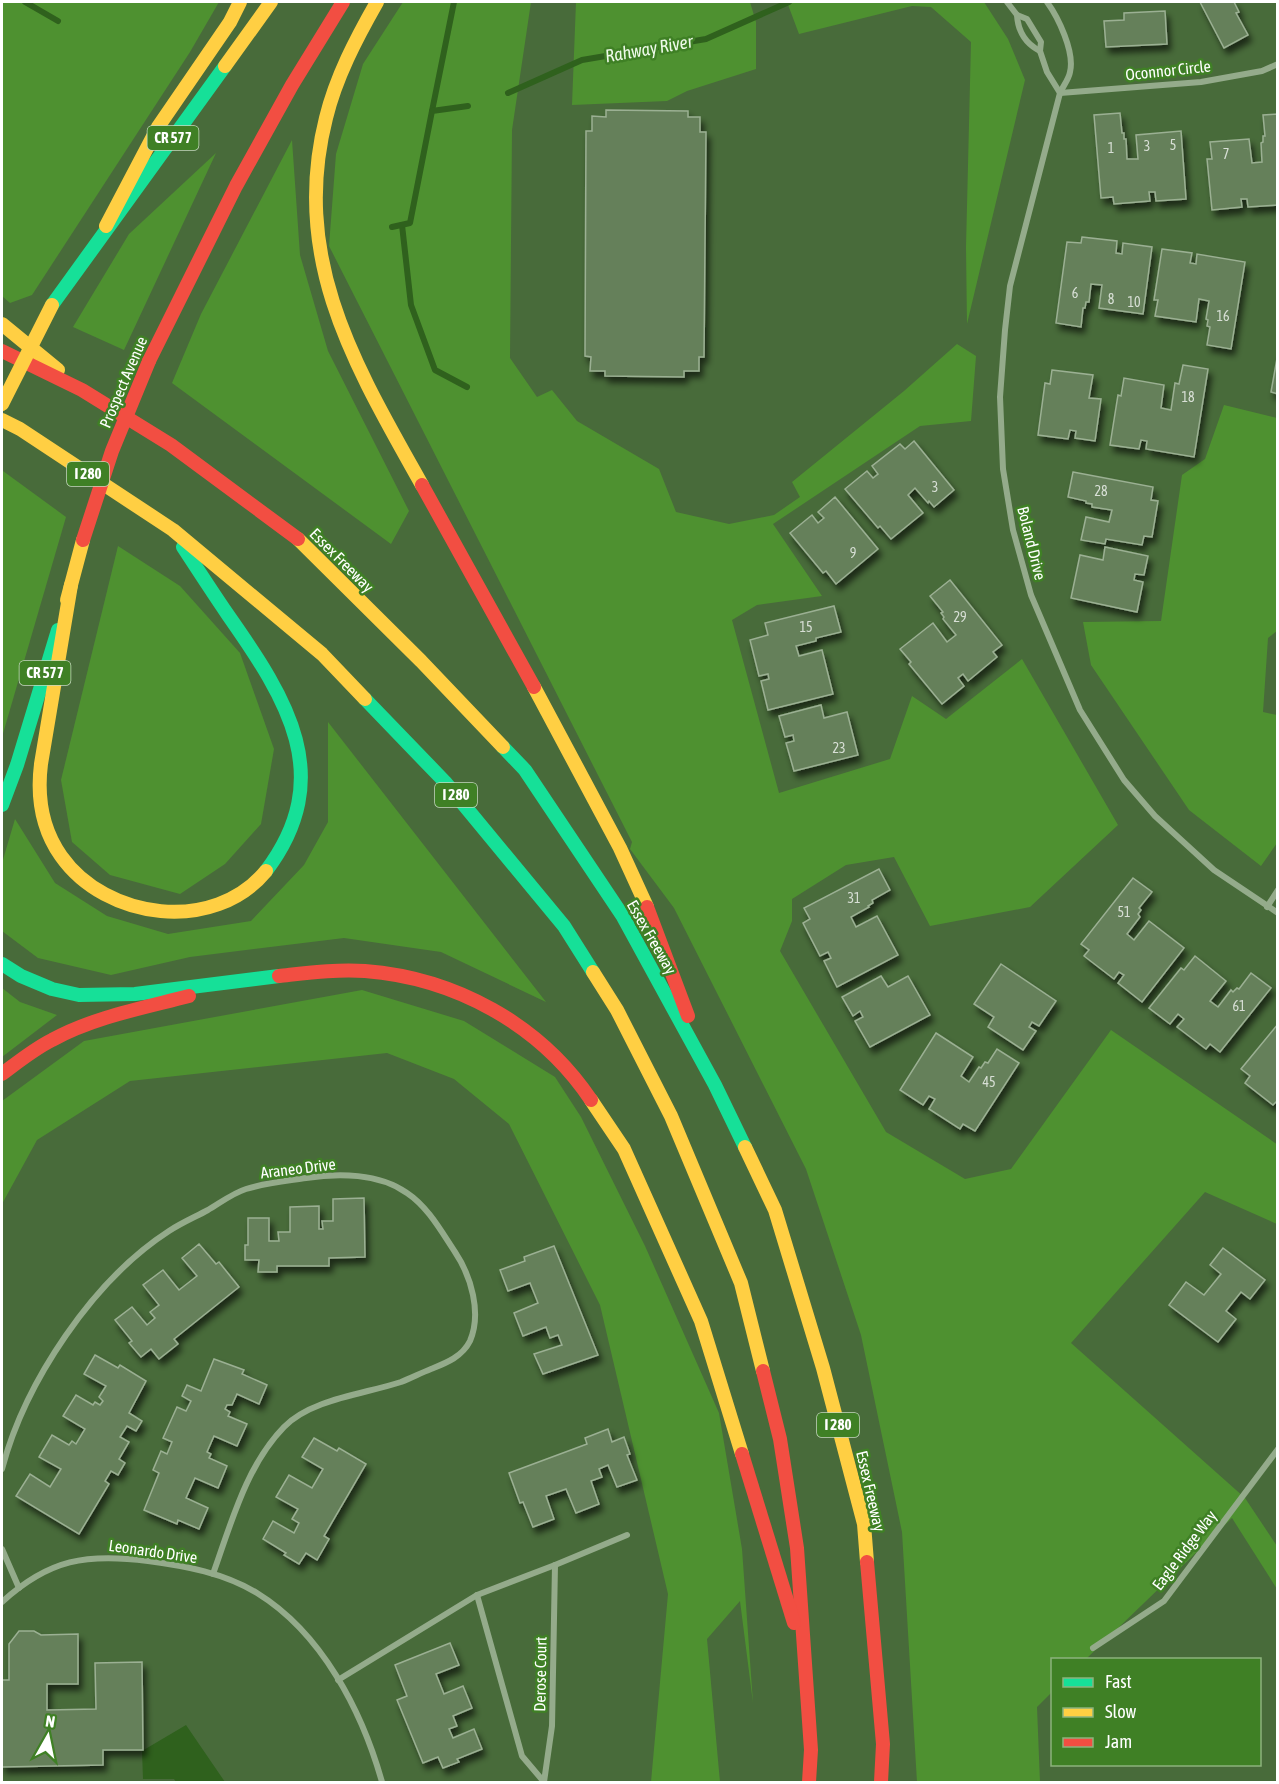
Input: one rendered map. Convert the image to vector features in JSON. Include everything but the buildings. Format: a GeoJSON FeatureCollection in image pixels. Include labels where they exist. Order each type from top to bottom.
{"type":"FeatureCollection","features":[{"type":"Feature","properties":{"kind":"main road"},"geometry":{"type":"LineString","coordinates":[[106,225],[158,127],[230,21],[240,2]]}},
{"type":"Feature","properties":{"kind":"main road","name":"CR 577"},"geometry":{"type":"LineString","coordinates":[[2,404],[52,305],[106,225],[216,80],[271,2]]}},
{"type":"Feature","properties":{"kind":"main road","name":"Prospect Avenue"},"geometry":{"type":"LineString","coordinates":[[2,805],[17,765],[83,540],[112,451],[149,361],[236,186],[292,85],[343,2]]}},
{"type":"Feature","properties":{"kind":"main road"},"geometry":{"type":"LineString","coordinates":[[377,2],[358,33],[338,78],[326,112],[319,148],[315,191],[318,238],[325,282],[344,332],[376,402],[548,709],[629,866],[715,1085]]}},
{"type":"Feature","properties":{"kind":"main road"},"geometry":{"type":"LineString","coordinates":[[2,324],[82,390]]}},
{"type":"Feature","properties":{"kind":"main road","name":"Essex Freeway"},"geometry":{"type":"LineString","coordinates":[[2,351],[82,390],[171,445],[298,539],[422,661],[525,771],[622,915],[715,1085],[775,1210],[824,1368],[864,1524],[883,1744],[881,1782]]}},
{"type":"Feature","properties":{"kind":"main road","name":"I 280"},"geometry":{"type":"LineString","coordinates":[[2,420],[20,429],[173,530],[322,654],[445,782],[564,926],[616,1010],[671,1116],[741,1283],[780,1439],[797,1548],[811,1750],[809,1782]]}},
{"type":"Feature","properties":{"kind":"main road"},"geometry":{"type":"LineString","coordinates":[[71,585],[40,773],[40,806],[49,833],[61,857],[75,873],[97,891],[120,903],[147,911],[175,912],[204,909],[246,891],[263,875],[289,835],[297,814],[301,761],[294,731],[271,679],[173,530]]}},
{"type":"Feature","properties":{"kind":"main road"},"geometry":{"type":"LineString","coordinates":[[2,964],[21,976],[79,994],[135,994],[323,971],[364,972],[410,977],[450,989],[486,1005],[522,1027],[551,1053],[583,1088],[624,1149],[701,1321],[803,1653]]}},
{"type":"Feature","properties":{"kind":"main road"},"geometry":{"type":"LineString","coordinates":[[2,1074],[28,1055],[67,1032],[248,981]]}},
{"type":"Feature","properties":{"kind":"street"},"geometry":{"type":"LineString","coordinates":[[1007,2],[1017,15],[1027,19],[1034,28],[1041,42],[1040,51],[1047,72],[1060,93]]}},
{"type":"Feature","properties":{"kind":"street","name":"Boland Drive"},"geometry":{"type":"LineString","coordinates":[[1047,2],[1061,27],[1070,52],[1071,71],[1060,93],[1010,286],[1000,397],[1002,469],[1012,531],[1031,595],[1080,711],[1124,780],[1155,816],[1214,870],[1278,913]]}},
{"type":"Feature","properties":{"kind":"street"},"geometry":{"type":"LineString","coordinates":[[1017,15],[1018,27],[1030,46],[1040,51]]}},
{"type":"Feature","properties":{"kind":"street","name":"Oconnor Circle"},"geometry":{"type":"LineString","coordinates":[[1060,93],[1200,82],[1262,71],[1278,64]]}},
{"type":"Feature","properties":{"kind":"street"},"geometry":{"type":"LineString","coordinates":[[1266,906],[1278,890]]}},
{"type":"Feature","properties":{"kind":"street","name":"Araneo Drive"},"geometry":{"type":"LineString","coordinates":[[2,1469],[7,1450],[28,1402],[58,1346],[93,1299],[126,1265],[168,1231],[245,1189],[287,1180],[325,1175],[360,1177],[406,1192],[430,1213],[461,1261],[474,1300],[475,1320],[470,1340],[462,1353],[449,1362],[401,1382],[311,1408],[285,1425],[265,1451],[246,1483],[213,1574]]}},
{"type":"Feature","properties":{"kind":"street","name":"Eagle Ridge Way"},"geometry":{"type":"LineString","coordinates":[[1094,1648],[1164,1601],[1278,1449]]}},
{"type":"Feature","properties":{"kind":"street"},"geometry":{"type":"LineString","coordinates":[[338,1680],[477,1595],[627,1535]]}},
{"type":"Feature","properties":{"kind":"street"},"geometry":{"type":"LineString","coordinates":[[2,1550],[19,1588]]}},
{"type":"Feature","properties":{"kind":"street","name":"Leonardo Drive"},"geometry":{"type":"LineString","coordinates":[[2,1602],[44,1570],[81,1558],[118,1557],[181,1565],[213,1574],[256,1593],[284,1613],[308,1636],[338,1680],[353,1704],[373,1750],[382,1782]]}},
{"type":"Feature","properties":{"kind":"street","name":"Derose Court"},"geometry":{"type":"LineString","coordinates":[[544,1782],[552,1726],[555,1565]]}},
{"type":"Feature","properties":{"kind":"street","name":"Derose Court"},"geometry":{"type":"LineString","coordinates":[[477,1595],[522,1756],[544,1782]]}},
{"type":"Feature","properties":{"kind":"shaded area"},"geometry":{"type":"Polygon","coordinates":[[[2,2],[219,2],[190,52],[32,295],[10,303],[2,296],[2,2]]]}},
{"type":"Feature","properties":{"kind":"shaded area"},"geometry":{"type":"Polygon","coordinates":[[[403,2],[531,2],[512,130],[510,358],[537,397],[552,390],[577,421],[659,469],[676,512],[729,524],[774,515],[800,497],[792,482],[904,391],[957,344],[976,356],[971,421],[920,426],[773,524],[822,596],[757,605],[732,620],[779,793],[890,759],[912,696],[946,719],[1022,659],[1118,825],[1030,907],[930,926],[894,857],[846,865],[792,899],[792,921],[780,951],[886,1132],[965,1179],[1011,1169],[1111,1030],[1278,1145],[1277,1224],[1205,1192],[1071,1343],[1245,1498],[1277,1546],[1277,1589],[1232,1518],[1087,1658],[1051,1658],[1051,1693],[1037,1707],[1040,1782],[917,1782],[902,1532],[861,1335],[806,1169],[674,908],[630,849],[632,842],[329,246],[336,154],[363,64],[403,2]]]}},
{"type":"Feature","properties":{"kind":"shaded area"},"geometry":{"type":"Polygon","coordinates":[[[576,2],[750,2],[756,22],[756,69],[687,91],[667,101],[572,105],[576,2]]]}},
{"type":"Feature","properties":{"kind":"shaded area"},"geometry":{"type":"Polygon","coordinates":[[[787,2],[984,2],[1008,39],[1025,80],[967,324],[966,247],[971,42],[931,7],[912,6],[799,34],[787,2]]]}},
{"type":"Feature","properties":{"kind":"shaded area"},"geometry":{"type":"Polygon","coordinates":[[[292,140],[300,255],[328,351],[409,511],[391,544],[172,383],[201,314],[292,140]]]}},
{"type":"Feature","properties":{"kind":"shaded area"},"geometry":{"type":"Polygon","coordinates":[[[216,153],[124,350],[73,327],[129,234],[216,153]]]}},
{"type":"Feature","properties":{"kind":"shaded area"},"geometry":{"type":"Polygon","coordinates":[[[1224,405],[1277,418],[1278,630],[1268,638],[1263,712],[1277,715],[1277,843],[1261,866],[1189,810],[1091,665],[1083,622],[1161,621],[1182,475],[1205,459],[1224,405]]]}},
{"type":"Feature","properties":{"kind":"shaded area"},"geometry":{"type":"Polygon","coordinates":[[[3,471],[66,517],[2,737],[2,474],[3,471]]]}},
{"type":"Feature","properties":{"kind":"shaded area"},"geometry":{"type":"Polygon","coordinates":[[[118,546],[180,586],[240,653],[274,749],[261,824],[225,864],[180,894],[110,875],[72,842],[61,780],[118,546]]]}},
{"type":"Feature","properties":{"kind":"shaded area"},"geometry":{"type":"Polygon","coordinates":[[[328,722],[546,1002],[441,952],[344,938],[190,957],[111,975],[38,958],[2,931],[2,863],[15,819],[55,883],[107,916],[168,934],[251,921],[304,865],[328,822],[328,722]]]}},
{"type":"Feature","properties":{"kind":"shaded area"},"geometry":{"type":"Polygon","coordinates":[[[2,988],[20,1002],[57,1015],[2,1057],[2,988]]]}},
{"type":"Feature","properties":{"kind":"shaded area"},"geometry":{"type":"Polygon","coordinates":[[[362,990],[464,1021],[555,1077],[581,1117],[645,1246],[719,1413],[742,1549],[753,1703],[740,1601],[707,1639],[720,1782],[651,1782],[668,1594],[600,1305],[509,1124],[454,1079],[387,1053],[130,1081],[37,1140],[2,1204],[2,1101],[84,1041],[362,990]]]}},
{"type":"Feature","properties":{"kind":"shaded area"},"geometry":{"type":"Polygon","coordinates":[[[186,1725],[225,1782],[143,1779],[142,1751],[186,1725]]]}},
{"type":"Feature","properties":{"kind":"waterway","name":"Rahway River"},"geometry":{"type":"LineString","coordinates":[[25,2],[58,21]]}},
{"type":"Feature","properties":{"kind":"waterway"},"geometry":{"type":"LineString","coordinates":[[432,111],[454,2]]}},
{"type":"Feature","properties":{"kind":"waterway","name":"Rahway River"},"geometry":{"type":"LineString","coordinates":[[508,93],[582,60],[706,39],[789,2]]}},
{"type":"Feature","properties":{"kind":"waterway","name":"Rahway River"},"geometry":{"type":"LineString","coordinates":[[392,227],[410,223],[432,111],[468,106]]}},
{"type":"Feature","properties":{"kind":"waterway"},"geometry":{"type":"LineString","coordinates":[[402,225],[411,305],[435,370],[467,387]]}},
{"type":"Feature","properties":{"kind":"traffic: fast"},"geometry":{"type":"LineString","coordinates":[[52,305],[225,66]]}},
{"type":"Feature","properties":{"kind":"traffic: fast"},"geometry":{"type":"LineString","coordinates":[[183,547],[269,677],[285,708],[296,739],[301,771],[298,803],[287,836],[266,871]]}},
{"type":"Feature","properties":{"kind":"traffic: fast"},"geometry":{"type":"LineString","coordinates":[[2,805],[17,765],[58,630]]}},
{"type":"Feature","properties":{"kind":"traffic: fast"},"geometry":{"type":"LineString","coordinates":[[365,699],[445,782],[564,926],[593,972]]}},
{"type":"Feature","properties":{"kind":"traffic: fast"},"geometry":{"type":"LineString","coordinates":[[503,747],[525,770],[622,915],[715,1085],[745,1147]]}},
{"type":"Feature","properties":{"kind":"traffic: fast"},"geometry":{"type":"LineString","coordinates":[[2,964],[21,976],[52,989],[79,995],[135,994],[279,976]]}},
{"type":"Feature","properties":{"kind":"traffic: slow"},"geometry":{"type":"LineString","coordinates":[[106,226],[158,127],[230,22],[240,2]]}},
{"type":"Feature","properties":{"kind":"traffic: slow"},"geometry":{"type":"LineString","coordinates":[[225,66],[271,2]]}},
{"type":"Feature","properties":{"kind":"traffic: slow"},"geometry":{"type":"LineString","coordinates":[[377,2],[347,58],[330,103],[317,170],[317,219],[323,265],[336,310],[353,354],[374,398],[422,485]]}},
{"type":"Feature","properties":{"kind":"traffic: slow"},"geometry":{"type":"LineString","coordinates":[[2,404],[52,305]]}},
{"type":"Feature","properties":{"kind":"traffic: slow"},"geometry":{"type":"LineString","coordinates":[[2,324],[58,370]]}},
{"type":"Feature","properties":{"kind":"traffic: slow"},"geometry":{"type":"LineString","coordinates":[[2,420],[20,429],[173,530],[322,654],[365,699]]}},
{"type":"Feature","properties":{"kind":"traffic: slow"},"geometry":{"type":"LineString","coordinates":[[298,539],[421,661],[503,747]]}},
{"type":"Feature","properties":{"kind":"traffic: slow"},"geometry":{"type":"LineString","coordinates":[[67,600],[83,540]]}},
{"type":"Feature","properties":{"kind":"traffic: slow"},"geometry":{"type":"LineString","coordinates":[[71,585],[40,776],[42,812],[49,835],[61,856],[81,878],[105,894],[132,905],[161,911],[190,911],[218,904],[244,891],[266,871]]}},
{"type":"Feature","properties":{"kind":"traffic: slow"},"geometry":{"type":"LineString","coordinates":[[534,687],[620,848],[647,907]]}},
{"type":"Feature","properties":{"kind":"traffic: slow"},"geometry":{"type":"LineString","coordinates":[[593,972],[617,1010],[671,1116],[741,1283],[763,1371]]}},
{"type":"Feature","properties":{"kind":"traffic: slow"},"geometry":{"type":"LineString","coordinates":[[591,1100],[624,1149],[701,1321],[742,1454]]}},
{"type":"Feature","properties":{"kind":"traffic: slow"},"geometry":{"type":"LineString","coordinates":[[745,1147],[775,1210],[823,1368],[864,1524],[867,1562]]}},
{"type":"Feature","properties":{"kind":"traffic: jam"},"geometry":{"type":"LineString","coordinates":[[149,361],[236,186],[292,85],[343,2]]}},
{"type":"Feature","properties":{"kind":"traffic: jam"},"geometry":{"type":"LineString","coordinates":[[2,351],[82,390],[171,445],[298,539]]}},
{"type":"Feature","properties":{"kind":"traffic: jam"},"geometry":{"type":"LineString","coordinates":[[83,540],[112,451],[149,361]]}},
{"type":"Feature","properties":{"kind":"traffic: jam"},"geometry":{"type":"LineString","coordinates":[[422,485],[534,687]]}},
{"type":"Feature","properties":{"kind":"traffic: jam"},"geometry":{"type":"LineString","coordinates":[[647,907],[688,1016]]}},
{"type":"Feature","properties":{"kind":"traffic: jam"},"geometry":{"type":"LineString","coordinates":[[279,976],[332,971],[365,971],[398,975],[431,983],[463,995],[493,1010],[521,1028],[547,1049],[591,1100]]}},
{"type":"Feature","properties":{"kind":"traffic: jam"},"geometry":{"type":"LineString","coordinates":[[2,1074],[39,1047],[68,1032],[119,1014],[189,996]]}},
{"type":"Feature","properties":{"kind":"traffic: jam"},"geometry":{"type":"LineString","coordinates":[[763,1371],[780,1439],[797,1548],[811,1750],[809,1782]]}},
{"type":"Feature","properties":{"kind":"traffic: jam"},"geometry":{"type":"LineString","coordinates":[[742,1454],[794,1623]]}},
{"type":"Feature","properties":{"kind":"traffic: jam"},"geometry":{"type":"LineString","coordinates":[[867,1562],[883,1744],[881,1782]]}}]}
